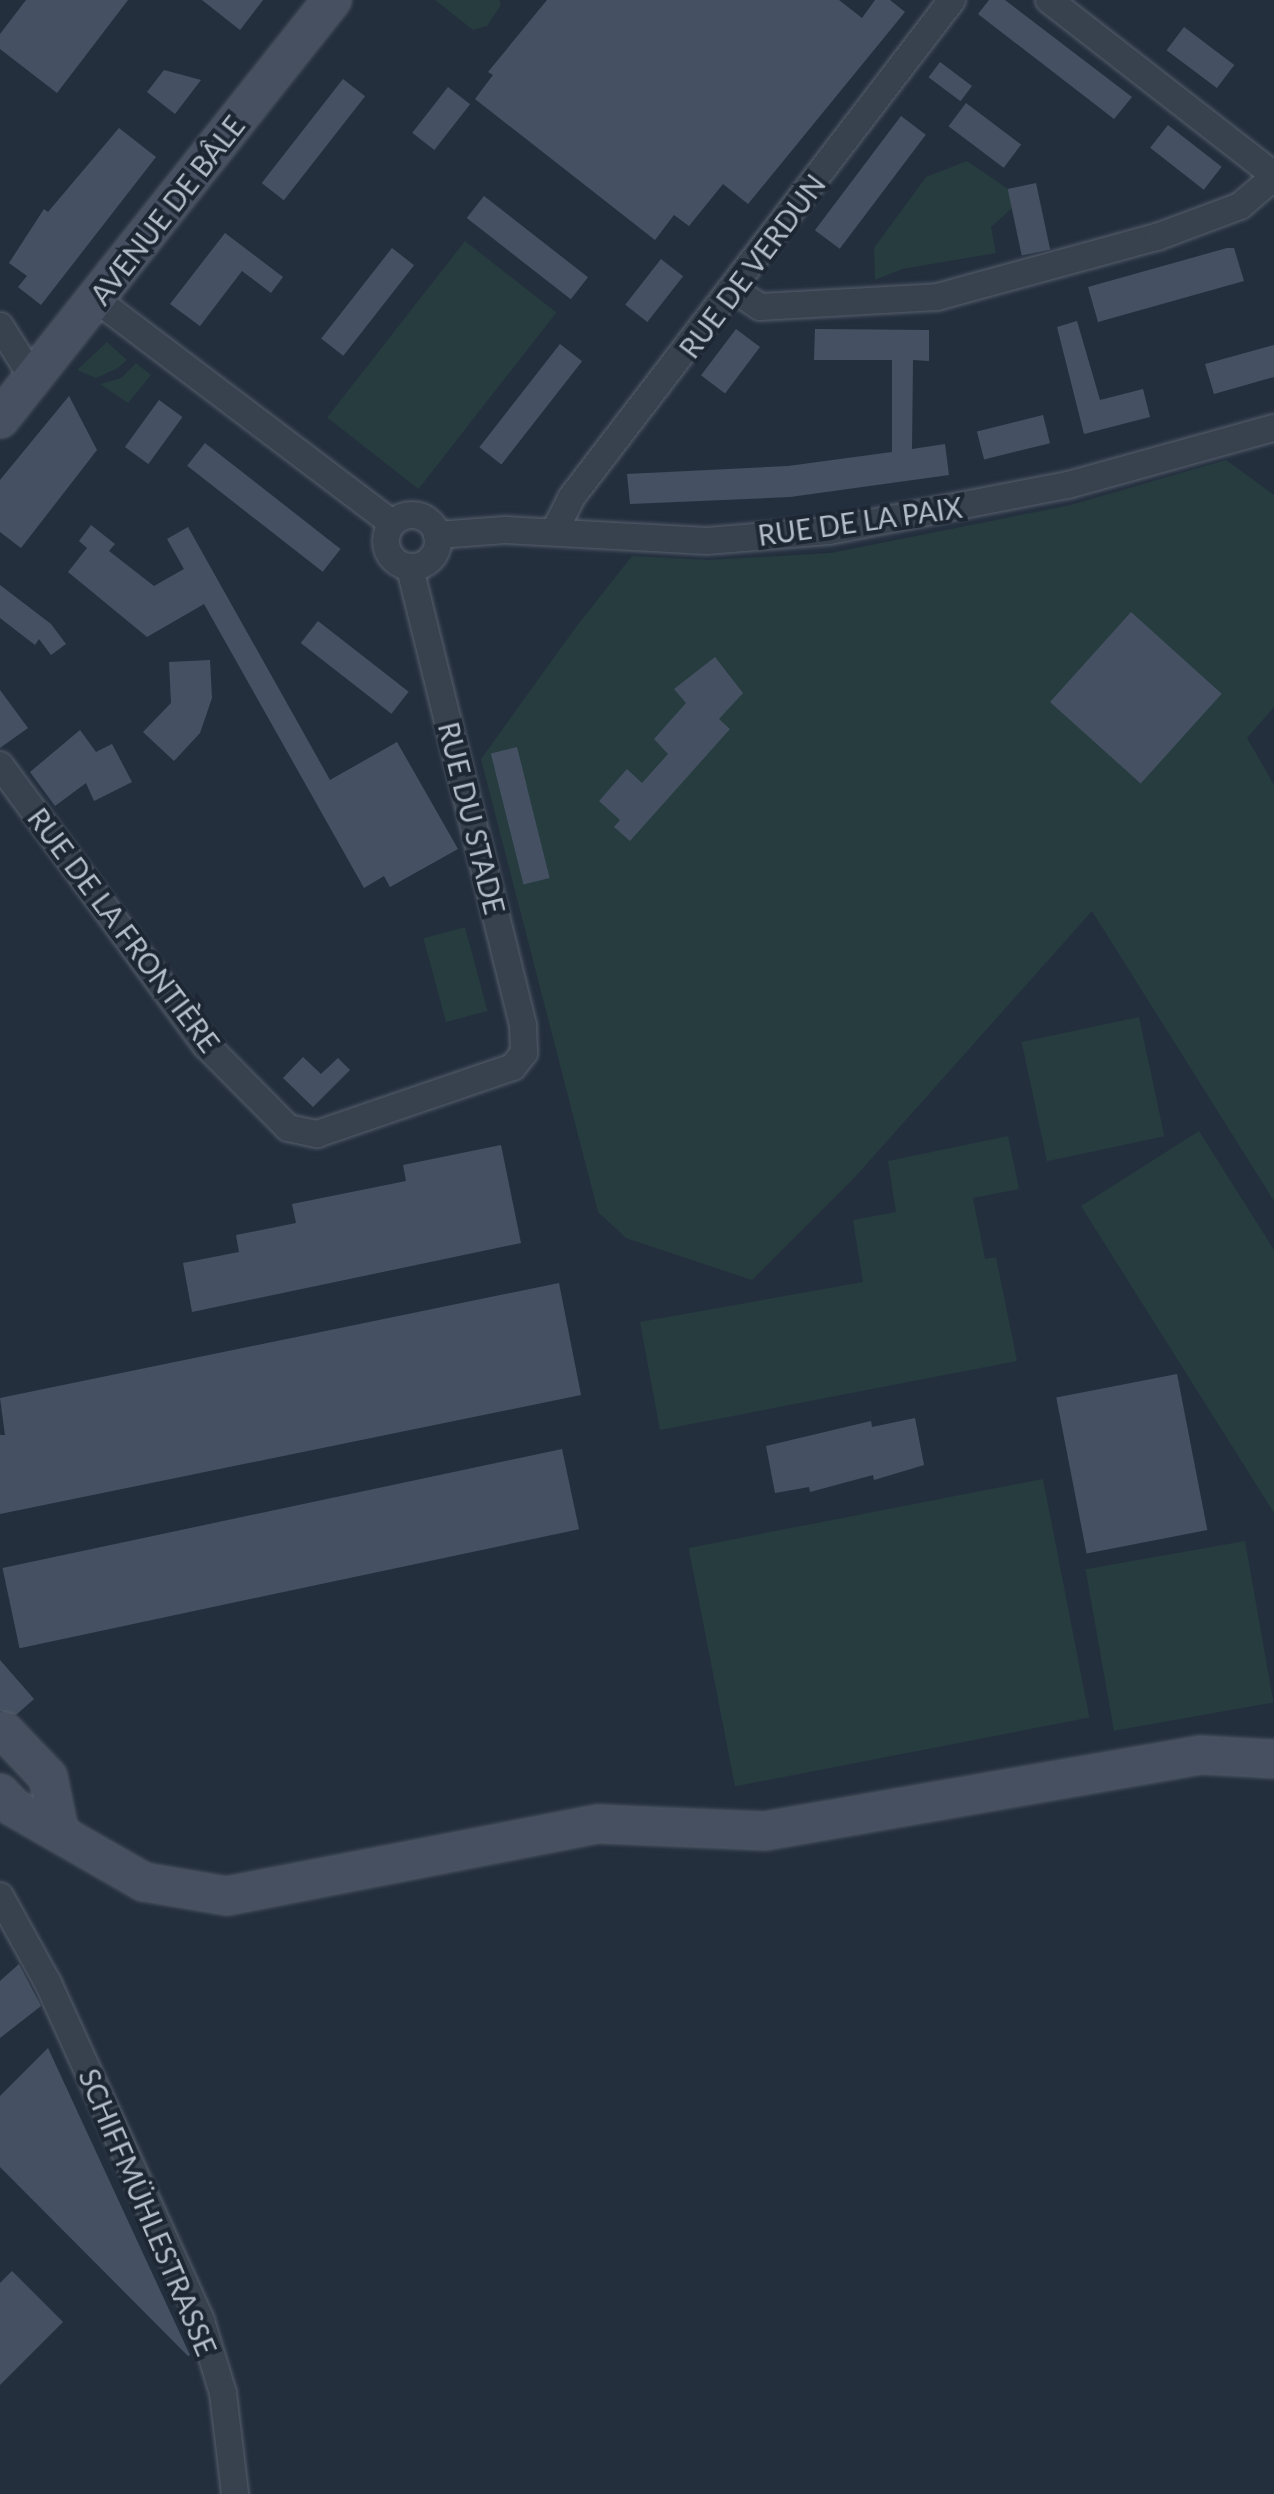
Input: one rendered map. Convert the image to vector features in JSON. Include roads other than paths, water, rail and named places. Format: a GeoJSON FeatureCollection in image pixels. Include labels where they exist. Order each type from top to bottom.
{"type":"FeatureCollection","features":[{"type":"Feature","properties":{"kind":"main road","name":"AVENUE DE BÂLE"},"geometry":{"type":"LineString","coordinates":[[0,419],[332,0]]}},
{"type":"Feature","properties":{"kind":"main road"},"geometry":{"type":"LineString","coordinates":[[4,1731],[48,1777],[59,1830]]}},
{"type":"Feature","properties":{"kind":"main road"},"geometry":{"type":"LineString","coordinates":[[0,1793],[13,1807],[59,1830],[107,1863],[144,1882],[242,1895],[599,1824],[765,1831],[1200,1755],[1274,1759]]}},
{"type":"Feature","properties":{"kind":"street","name":"RUE DE VERDUN"},"geometry":{"type":"LineString","coordinates":[[554,532],[571,498],[734,290],[952,0]]}},
{"type":"Feature","properties":{"kind":"street"},"geometry":{"type":"LineString","coordinates":[[734,290],[760,307],[937,297],[1157,237],[1240,206],[1274,176],[1049,0]]}},
{"type":"Feature","properties":{"kind":"street"},"geometry":{"type":"LineString","coordinates":[[97,300],[392,523]]}},
{"type":"Feature","properties":{"kind":"street"},"geometry":{"type":"LineString","coordinates":[[0,326],[33,378]]}},
{"type":"Feature","properties":{"kind":"street","name":"RUE DE LA PAIX"},"geometry":{"type":"LineString","coordinates":[[437,535],[554,532],[707,541],[829,531],[1068,485],[1274,428]]}},
{"type":"Feature","properties":{"kind":"street"},"geometry":{"type":"LineString","coordinates":[[418,516],[437,535],[433,555],[410,567],[389,554],[392,523],[418,516]]}},
{"type":"Feature","properties":{"kind":"street","name":"RUE DU STADE"},"geometry":{"type":"LineString","coordinates":[[410,567],[523,1025],[524,1053],[513,1067]]}},
{"type":"Feature","properties":{"kind":"street","name":"RUE DE LA FRONTIÈRE"},"geometry":{"type":"LineString","coordinates":[[0,765],[206,1045],[288,1128],[303,1135],[513,1067]]}},
{"type":"Feature","properties":{"kind":"street","name":"SCHIFFMÜHLESTRASSE"},"geometry":{"type":"LineString","coordinates":[[0,1896],[48,1983],[201,2321],[223,2393],[235,2494]]}}]}
